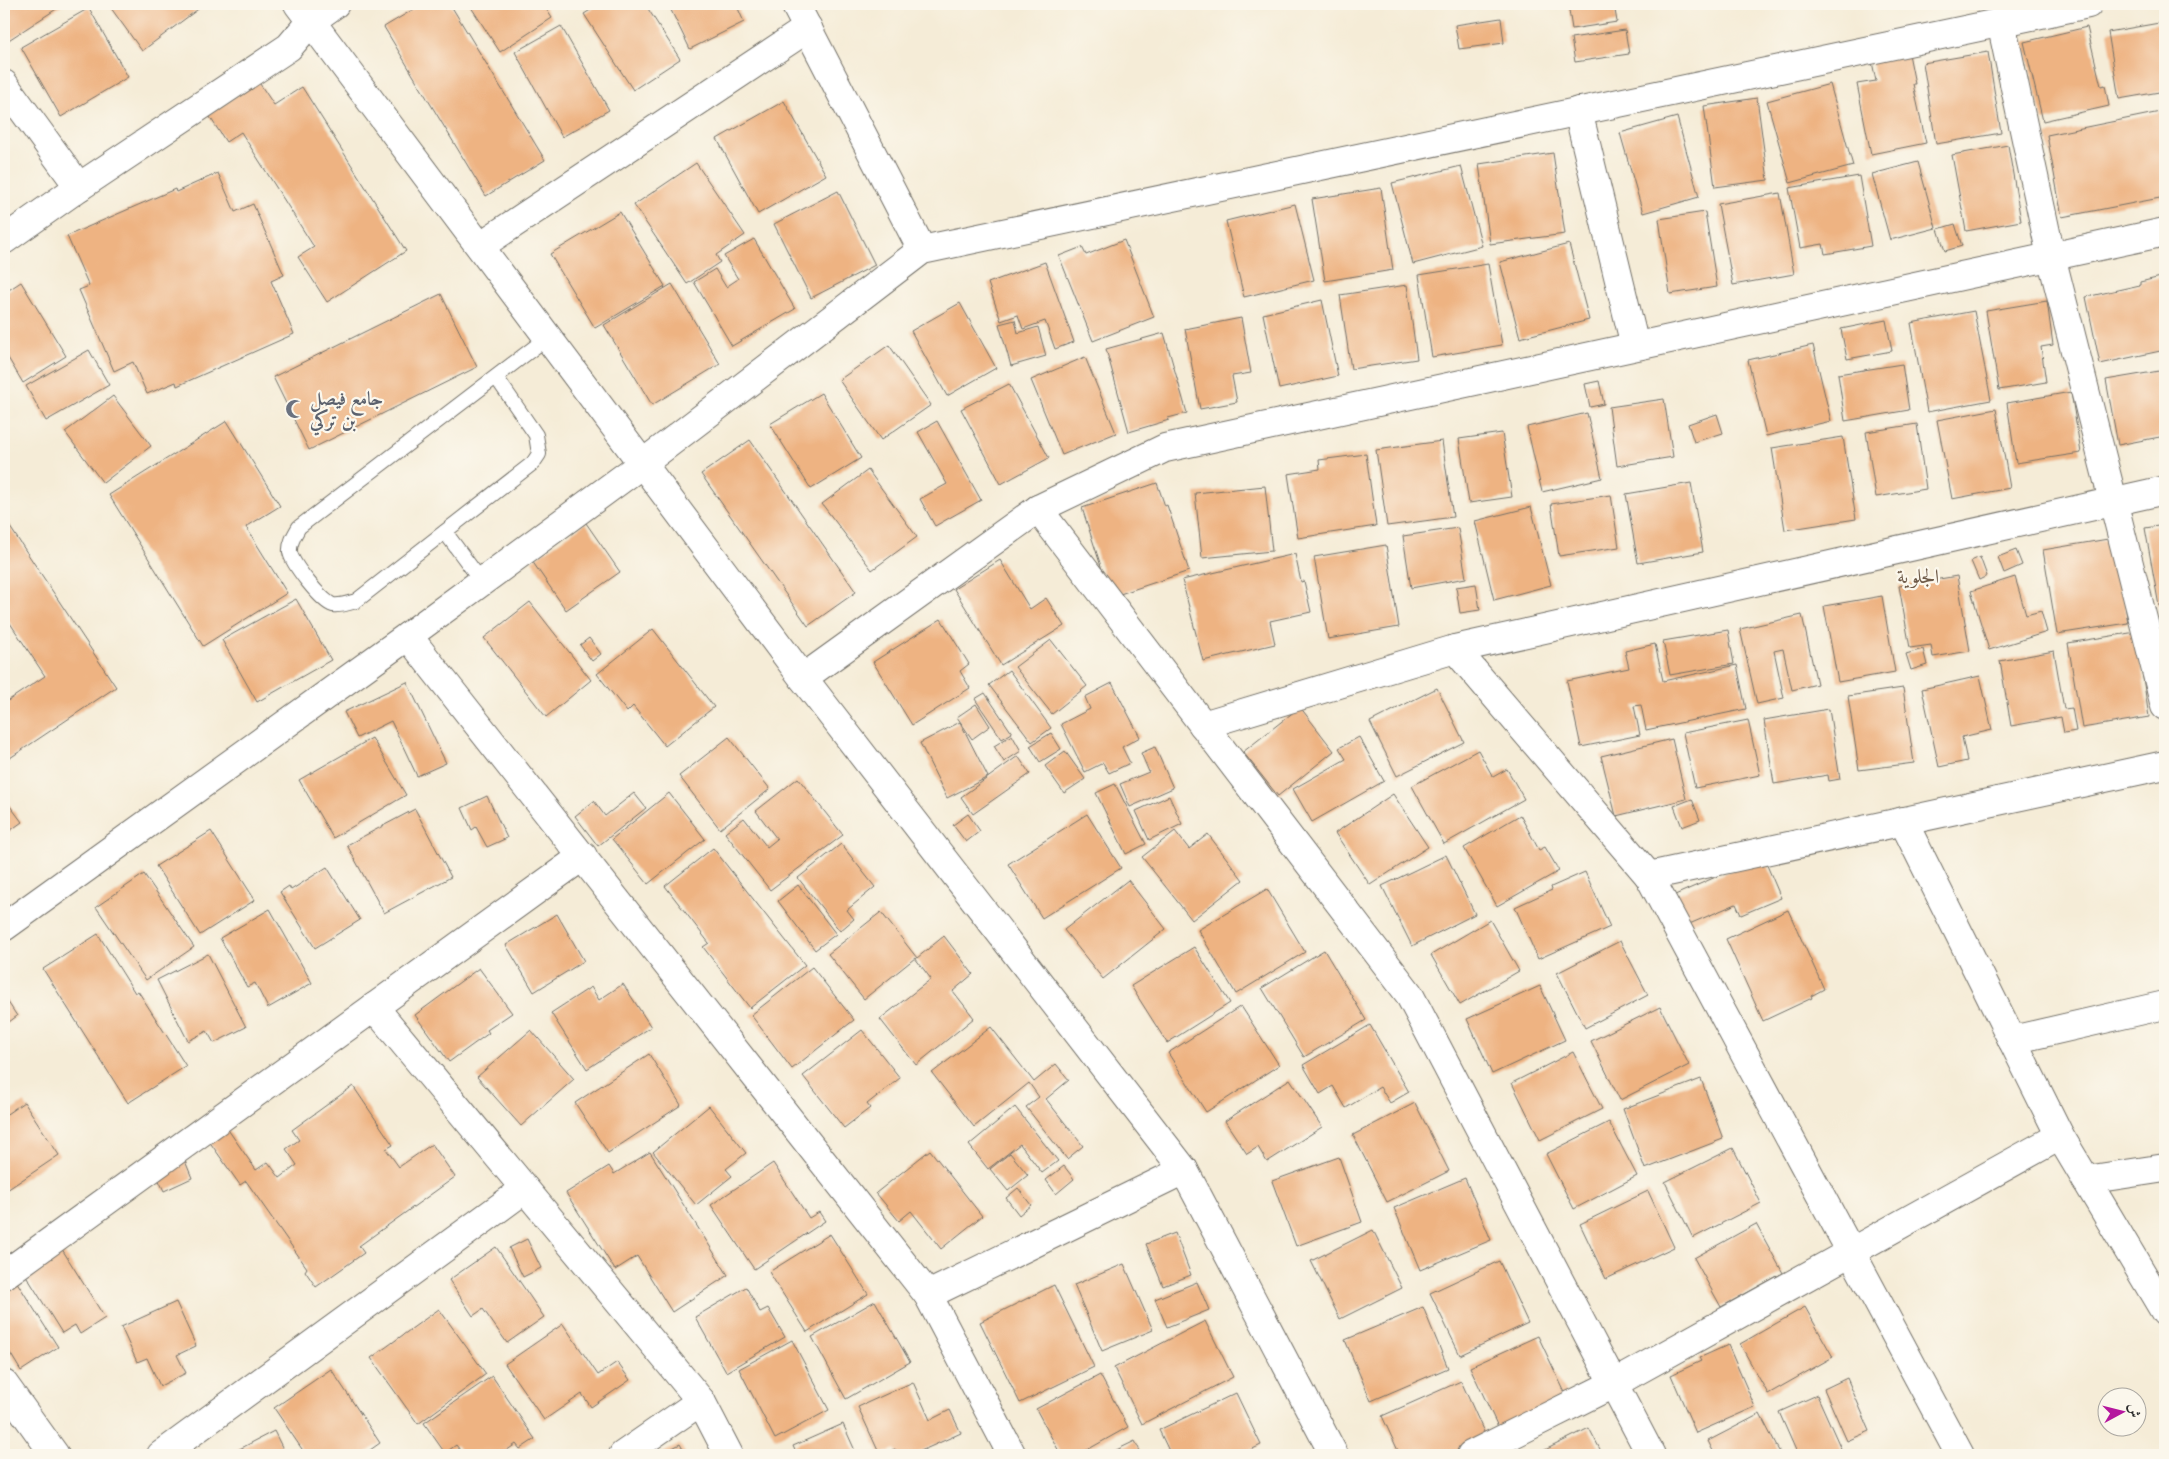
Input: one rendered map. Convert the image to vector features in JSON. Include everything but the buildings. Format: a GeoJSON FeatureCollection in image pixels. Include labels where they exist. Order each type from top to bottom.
{"type":"FeatureCollection","features":[{"type":"Feature","properties":{"kind":"street"},"geometry":{"type":"LineString","coordinates":[[304,12],[335,4]]}},
{"type":"Feature","properties":{"kind":"street"},"geometry":{"type":"LineString","coordinates":[[795,4],[922,250]]}},
{"type":"Feature","properties":{"kind":"street"},"geometry":{"type":"LineString","coordinates":[[4,927],[482,582],[642,464],[922,250],[2088,4]]}},
{"type":"Feature","properties":{"kind":"street"},"geometry":{"type":"LineString","coordinates":[[4,240],[79,187],[289,47],[304,12]]}},
{"type":"Feature","properties":{"kind":"street"},"geometry":{"type":"LineString","coordinates":[[304,12],[803,678],[1184,1170],[1334,1455]]}},
{"type":"Feature","properties":{"kind":"street"},"geometry":{"type":"LineString","coordinates":[[2001,22],[2051,256],[2115,502],[2165,706]]}},
{"type":"Feature","properties":{"kind":"street"},"geometry":{"type":"LineString","coordinates":[[480,246],[808,28]]}},
{"type":"Feature","properties":{"kind":"street"},"geometry":{"type":"LineString","coordinates":[[4,84],[79,187]]}},
{"type":"Feature","properties":{"kind":"street"},"geometry":{"type":"LineString","coordinates":[[1578,111],[1635,346]]}},
{"type":"Feature","properties":{"kind":"street"},"geometry":{"type":"LineString","coordinates":[[803,678],[1038,510],[1165,448],[2165,232]]}},
{"type":"Feature","properties":{"kind":"street"},"geometry":{"type":"LineString","coordinates":[[1202,725],[1455,649],[2165,490]]}},
{"type":"Feature","properties":{"kind":"street"},"geometry":{"type":"LineString","coordinates":[[1038,510],[1409,994],[1651,1455]]}},
{"type":"Feature","properties":{"kind":"street"},"geometry":{"type":"LineString","coordinates":[[408,636],[928,1296],[1012,1455]]}},
{"type":"Feature","properties":{"kind":"street"},"geometry":{"type":"LineString","coordinates":[[1455,649],[1650,876],[1960,1455]]}},
{"type":"Feature","properties":{"kind":"street"},"geometry":{"type":"LineString","coordinates":[[1650,876],[2165,765]]}},
{"type":"Feature","properties":{"kind":"street"},"geometry":{"type":"LineString","coordinates":[[1903,821],[2060,1136],[2165,1312]]}},
{"type":"Feature","properties":{"kind":"street"},"geometry":{"type":"LineString","coordinates":[[4,1275],[583,856]]}},
{"type":"Feature","properties":{"kind":"street"},"geometry":{"type":"LineString","coordinates":[[2012,1040],[2165,1004]]}},
{"type":"Feature","properties":{"kind":"street"},"geometry":{"type":"LineString","coordinates":[[374,1007],[701,1401],[729,1455]]}},
{"type":"Feature","properties":{"kind":"street"},"geometry":{"type":"LineString","coordinates":[[1471,1455],[1613,1384],[2060,1136]]}},
{"type":"Feature","properties":{"kind":"street"},"geometry":{"type":"LineString","coordinates":[[2086,1180],[2165,1168]]}},
{"type":"Feature","properties":{"kind":"street"},"geometry":{"type":"LineString","coordinates":[[928,1296],[1184,1170]]}},
{"type":"Feature","properties":{"kind":"street"},"geometry":{"type":"LineString","coordinates":[[161,1455],[525,1189]]}},
{"type":"Feature","properties":{"kind":"street"},"geometry":{"type":"LineString","coordinates":[[4,1384],[55,1455]]}},
{"type":"Feature","properties":{"kind":"street"},"geometry":{"type":"LineString","coordinates":[[623,1455],[701,1401]]}},
{"type":"Feature","properties":{"kind":"lane"},"geometry":{"type":"LineString","coordinates":[[496,377],[536,435],[539,454],[533,463],[356,601],[342,605],[332,605],[321,598],[293,561],[290,552],[291,542],[299,527],[548,337]]}},
{"type":"Feature","properties":{"kind":"lane"},"geometry":{"type":"LineString","coordinates":[[444,532],[482,582]]}},
{"type":"Feature","properties":{"kind":"place","name":"جامع فيصل بن تركي"},"geometry":{"type":"Point","coordinates":[295,409]}},
{"type":"Feature","properties":{"kind":"district","name":"الجلوية"},"geometry":{"type":"Point","coordinates":[1918,576]}}]}
